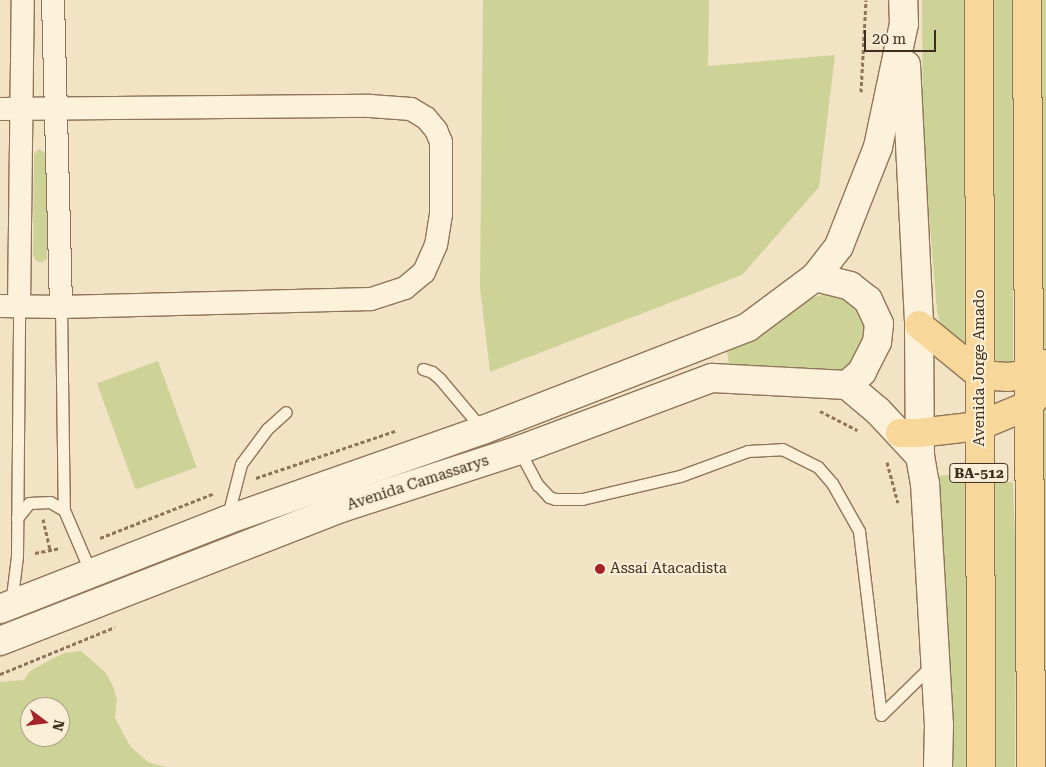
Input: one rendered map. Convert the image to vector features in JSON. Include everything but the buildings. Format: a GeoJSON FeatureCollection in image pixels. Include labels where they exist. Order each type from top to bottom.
{"type":"FeatureCollection","features":[{"type":"Feature","properties":{"kind":"main road","name":"Avenida Jorge Amado"},"geometry":{"type":"LineString","coordinates":[[979,0],[981,767]]}},
{"type":"Feature","properties":{"kind":"main road","name":"BA-512"},"geometry":{"type":"LineString","coordinates":[[1027,0],[1040,373],[1029,405],[1030,767]]}},
{"type":"Feature","properties":{"kind":"main road"},"geometry":{"type":"LineString","coordinates":[[919,325],[980,375],[1008,377],[1040,373]]}},
{"type":"Feature","properties":{"kind":"main road"},"geometry":{"type":"LineString","coordinates":[[913,441],[979,426],[1029,405]]}},
{"type":"Feature","properties":{"kind":"street"},"geometry":{"type":"LineString","coordinates":[[11,109],[391,106],[411,109],[426,118],[436,130],[441,142],[441,214],[436,245],[424,272],[405,288],[371,299],[61,307],[10,306],[11,109],[23,0]]}},
{"type":"Feature","properties":{"kind":"street"},"geometry":{"type":"LineString","coordinates":[[53,0],[61,307]]}},
{"type":"Feature","properties":{"kind":"street"},"geometry":{"type":"LineString","coordinates":[[904,12],[919,325],[913,441],[925,483],[939,725],[938,767]]}},
{"type":"Feature","properties":{"kind":"street","name":"Avenida Camassarys"},"geometry":{"type":"LineString","coordinates":[[6,607],[227,520],[483,430],[748,327],[815,277],[840,246],[878,147],[904,12]]}},
{"type":"Feature","properties":{"kind":"street"},"geometry":{"type":"LineString","coordinates":[[815,277],[850,286],[868,300],[879,324],[877,342],[862,372],[847,385],[913,441]]}},
{"type":"Feature","properties":{"kind":"street","name":"Avenida Camassarys"},"geometry":{"type":"LineString","coordinates":[[0,641],[341,508],[519,450],[712,378],[847,385]]}},
{"type":"Feature","properties":{"kind":"lane"},"geometry":{"type":"LineString","coordinates":[[6,607],[17,556],[10,306]]}},
{"type":"Feature","properties":{"kind":"lane"},"geometry":{"type":"LineString","coordinates":[[61,307],[64,510],[91,573]]}},
{"type":"Feature","properties":{"kind":"lane"},"geometry":{"type":"LineString","coordinates":[[423,368],[432,372],[440,379],[483,430]]}},
{"type":"Feature","properties":{"kind":"lane"},"geometry":{"type":"LineString","coordinates":[[227,520],[234,485],[241,464],[267,429],[286,412]]}},
{"type":"Feature","properties":{"kind":"lane"},"geometry":{"type":"LineString","coordinates":[[519,450],[538,485],[549,497],[555,499],[582,499],[680,476],[748,451],[768,448],[782,449],[818,466],[832,483],[859,531],[881,715],[934,663]]}},
{"type":"Feature","properties":{"kind":"lane"},"geometry":{"type":"LineString","coordinates":[[17,518],[29,503],[50,502],[64,510]]}},
{"type":"Feature","properties":{"kind":"path"},"geometry":{"type":"LineString","coordinates":[[861,97],[866,0]]}},
{"type":"Feature","properties":{"kind":"path"},"geometry":{"type":"LineString","coordinates":[[100,538],[234,485],[401,429]]}},
{"type":"Feature","properties":{"kind":"path"},"geometry":{"type":"LineString","coordinates":[[42,515],[50,550]]}},
{"type":"Feature","properties":{"kind":"path"},"geometry":{"type":"LineString","coordinates":[[35,553],[64,547]]}},
{"type":"Feature","properties":{"kind":"path"},"geometry":{"type":"LineString","coordinates":[[0,674],[117,626]]}},
{"type":"Feature","properties":{"kind":"green space"},"geometry":{"type":"Polygon","coordinates":[[[483,0],[709,0],[708,66],[835,55],[819,187],[742,275],[490,372],[480,287],[483,0]]]}},
{"type":"Feature","properties":{"kind":"green space"},"geometry":{"type":"Polygon","coordinates":[[[922,0],[966,0],[966,349],[943,333],[937,311],[923,140],[922,0]]]}},
{"type":"Feature","properties":{"kind":"green space"},"geometry":{"type":"Polygon","coordinates":[[[993,0],[1013,0],[1013,367],[993,367],[993,0]]]}},
{"type":"Feature","properties":{"kind":"green space"},"geometry":{"type":"Polygon","coordinates":[[[1038,0],[1046,0],[1046,767],[1041,767],[1038,0]]]}},
{"type":"Feature","properties":{"kind":"green space"},"geometry":{"type":"Polygon","coordinates":[[[39,149],[44,152],[47,158],[47,259],[42,262],[36,261],[33,255],[34,154],[39,149]]]}},
{"type":"Feature","properties":{"kind":"green space"},"geometry":{"type":"Polygon","coordinates":[[[832,292],[853,300],[867,317],[869,340],[857,359],[838,373],[729,364],[727,351],[812,298],[832,292]]]}},
{"type":"Feature","properties":{"kind":"green space"},"geometry":{"type":"Polygon","coordinates":[[[158,361],[197,467],[136,489],[97,383],[158,361]]]}},
{"type":"Feature","properties":{"kind":"green space"},"geometry":{"type":"Polygon","coordinates":[[[968,473],[968,767],[950,767],[938,476],[968,473]]]}},
{"type":"Feature","properties":{"kind":"green space"},"geometry":{"type":"Polygon","coordinates":[[[1013,482],[1016,570],[1015,767],[993,767],[995,483],[1013,482]]]}},
{"type":"Feature","properties":{"kind":"green space"},"geometry":{"type":"Polygon","coordinates":[[[81,651],[105,672],[113,686],[117,700],[115,718],[130,746],[148,762],[165,767],[0,767],[0,682],[24,680],[30,671],[64,653],[81,651]]]}},
{"type":"Feature","properties":{"kind":"place","name":"Assaí Atacadista"},"geometry":{"type":"Point","coordinates":[600,569]}}]}
